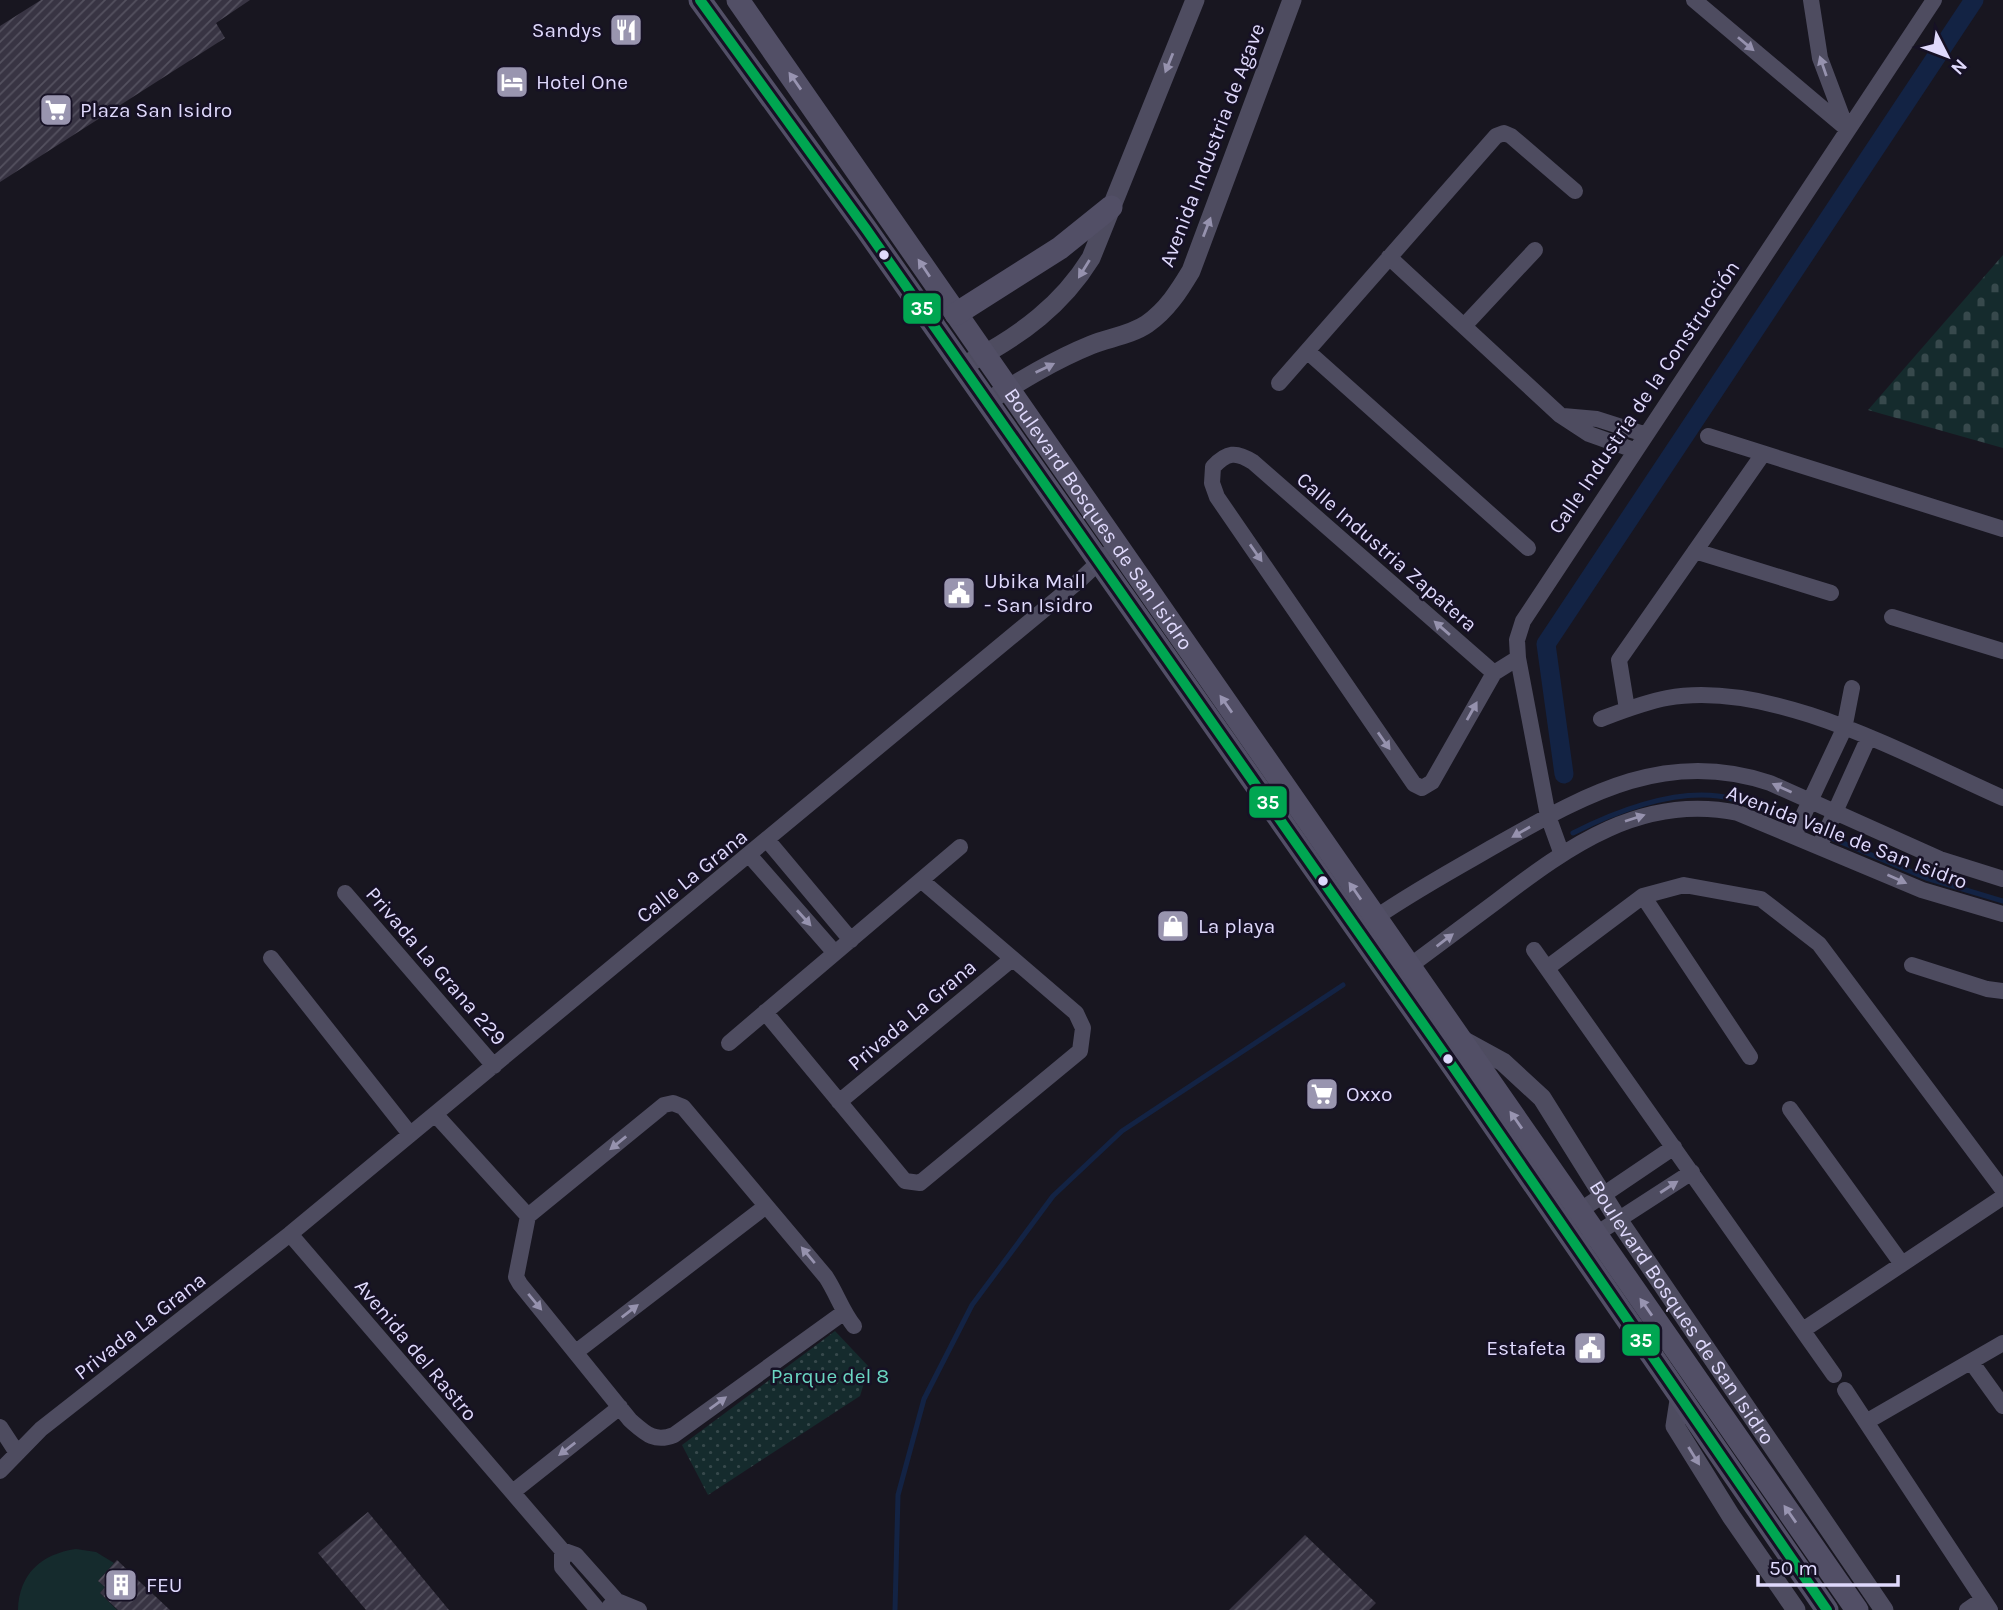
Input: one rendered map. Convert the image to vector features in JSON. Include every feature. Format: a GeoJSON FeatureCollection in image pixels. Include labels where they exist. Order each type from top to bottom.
{"type":"FeatureCollection","features":[{"type":"Feature","properties":{"kind":"main road","name":"Boulevard Bosques de San Isidro"},"geometry":{"type":"LineString","coordinates":[[700,0],[962,366],[1097,561],[1365,925]]}},
{"type":"Feature","properties":{"kind":"main road","name":"Boulevard Bosques de San Isidro"},"geometry":{"type":"LineString","coordinates":[[738,0],[1116,546],[1399,975],[1454,1068],[1827,1610]]}},
{"type":"Feature","properties":{"kind":"main road"},"geometry":{"type":"LineString","coordinates":[[956,314],[1060,248],[1111,207]]}},
{"type":"Feature","properties":{"kind":"main road","name":"Boulevard Bosques de San Isidro"},"geometry":{"type":"LineString","coordinates":[[1399,975],[1457,1037],[1857,1610]]}},
{"type":"Feature","properties":{"kind":"street"},"geometry":{"type":"LineString","coordinates":[[962,366],[1053,307],[1074,284],[1091,258],[1195,0]]}},
{"type":"Feature","properties":{"kind":"street","name":"Avenida Industria de Agave"},"geometry":{"type":"LineString","coordinates":[[986,402],[1089,346],[1144,326],[1164,310],[1179,291],[1191,271],[1292,0]]}},
{"type":"Feature","properties":{"kind":"street"},"geometry":{"type":"LineString","coordinates":[[1694,0],[1847,129]]}},
{"type":"Feature","properties":{"kind":"street"},"geometry":{"type":"LineString","coordinates":[[1811,0],[1820,58],[1847,129]]}},
{"type":"Feature","properties":{"kind":"street","name":"Calle Industria de la Construcción"},"geometry":{"type":"LineString","coordinates":[[1561,852],[1548,816],[1518,658],[1517,640],[1523,621],[1644,434],[1934,0]]}},
{"type":"Feature","properties":{"kind":"street"},"geometry":{"type":"LineString","coordinates":[[1279,383],[1496,136],[1504,133],[1511,136],[1575,191]]}},
{"type":"Feature","properties":{"kind":"street"},"geometry":{"type":"LineString","coordinates":[[1464,326],[1535,250]]}},
{"type":"Feature","properties":{"kind":"street"},"geometry":{"type":"LineString","coordinates":[[1389,257],[1560,415],[1589,434],[1634,450]]}},
{"type":"Feature","properties":{"kind":"street"},"geometry":{"type":"LineString","coordinates":[[1307,351],[1528,548]]}},
{"type":"Feature","properties":{"kind":"street"},"geometry":{"type":"LineString","coordinates":[[1560,415],[1597,419],[1644,434]]}},
{"type":"Feature","properties":{"kind":"street"},"geometry":{"type":"LineString","coordinates":[[1708,436],[2003,529]]}},
{"type":"Feature","properties":{"kind":"street","name":"Calle Industria Zapatera"},"geometry":{"type":"LineString","coordinates":[[1240,453],[1253,462],[1494,673],[1433,782],[1422,788],[1414,784],[1217,497],[1212,483],[1213,467],[1224,455],[1240,453]]}},
{"type":"Feature","properties":{"kind":"street"},"geometry":{"type":"LineString","coordinates":[[1628,709],[1619,660],[1763,454]]}},
{"type":"Feature","properties":{"kind":"street","name":"Calle La Grana"},"geometry":{"type":"LineString","coordinates":[[290,1234],[750,856],[1081,579],[1097,561],[1116,546]]}},
{"type":"Feature","properties":{"kind":"street"},"geometry":{"type":"LineString","coordinates":[[1695,551],[1830,593]]}},
{"type":"Feature","properties":{"kind":"street"},"geometry":{"type":"LineString","coordinates":[[1892,617],[2003,651]]}},
{"type":"Feature","properties":{"kind":"street"},"geometry":{"type":"LineString","coordinates":[[1494,673],[1518,658]]}},
{"type":"Feature","properties":{"kind":"street"},"geometry":{"type":"LineString","coordinates":[[1794,835],[1844,729],[1852,688]]}},
{"type":"Feature","properties":{"kind":"street"},"geometry":{"type":"LineString","coordinates":[[1601,719],[1669,697],[1726,696],[1780,704],[1868,738],[2003,798]]}},
{"type":"Feature","properties":{"kind":"street"},"geometry":{"type":"LineString","coordinates":[[1820,845],[1868,738]]}},
{"type":"Feature","properties":{"kind":"street","name":"Avenida Valle de San Isidro"},"geometry":{"type":"LineString","coordinates":[[1365,925],[1548,816],[1618,783],[1664,772],[1704,769],[1742,774],[1810,800],[1940,859],[2003,879]]}},
{"type":"Feature","properties":{"kind":"street","name":"Avenida Valle de San Isidro"},"geometry":{"type":"LineString","coordinates":[[1399,975],[1561,852],[1635,817],[1671,809],[1710,807],[1724,810],[1820,845],[1922,890],[2003,914]]}},
{"type":"Feature","properties":{"kind":"street"},"geometry":{"type":"LineString","coordinates":[[768,841],[851,940]]}},
{"type":"Feature","properties":{"kind":"street"},"geometry":{"type":"LineString","coordinates":[[729,1043],[960,847]]}},
{"type":"Feature","properties":{"kind":"street"},"geometry":{"type":"LineString","coordinates":[[750,856],[835,953]]}},
{"type":"Feature","properties":{"kind":"street"},"geometry":{"type":"LineString","coordinates":[[765,1012],[905,1181],[914,1185],[920,1183],[1080,1051],[1083,1028],[1076,1013],[922,881]]}},
{"type":"Feature","properties":{"kind":"street"},"geometry":{"type":"LineString","coordinates":[[1547,968],[1643,896],[1684,885],[1732,891],[1761,899],[1795,922],[1819,944],[2003,1190]]}},
{"type":"Feature","properties":{"kind":"street","name":"Privada La Grana 229"},"geometry":{"type":"LineString","coordinates":[[345,893],[495,1066]]}},
{"type":"Feature","properties":{"kind":"street"},"geometry":{"type":"LineString","coordinates":[[1643,896],[1750,1057]]}},
{"type":"Feature","properties":{"kind":"street"},"geometry":{"type":"LineString","coordinates":[[1534,950],[1834,1375]]}},
{"type":"Feature","properties":{"kind":"street"},"geometry":{"type":"LineString","coordinates":[[271,958],[410,1134]]}},
{"type":"Feature","properties":{"kind":"street","name":"Privada La Grana"},"geometry":{"type":"LineString","coordinates":[[839,1102],[1012,959]]}},
{"type":"Feature","properties":{"kind":"street"},"geometry":{"type":"LineString","coordinates":[[1912,965],[1987,989],[2003,991]]}},
{"type":"Feature","properties":{"kind":"street","name":"Boulevard Bosques de San Isidro"},"geometry":{"type":"LineString","coordinates":[[1457,1037],[1503,1062],[1542,1098],[1617,1218],[1884,1610]]}},
{"type":"Feature","properties":{"kind":"street"},"geometry":{"type":"LineString","coordinates":[[843,1313],[674,1435],[662,1440],[651,1438],[630,1420],[516,1277],[528,1216],[664,1105],[673,1103],[683,1107],[826,1277],[837,1293],[843,1313],[854,1326]]}},
{"type":"Feature","properties":{"kind":"street"},"geometry":{"type":"LineString","coordinates":[[1790,1109],[1902,1264]]}},
{"type":"Feature","properties":{"kind":"street"},"geometry":{"type":"LineString","coordinates":[[435,1114],[528,1216]]}},
{"type":"Feature","properties":{"kind":"street"},"geometry":{"type":"LineString","coordinates":[[1560,1224],[1674,1147]]}},
{"type":"Feature","properties":{"kind":"street"},"geometry":{"type":"LineString","coordinates":[[1576,1247],[1692,1172]]}},
{"type":"Feature","properties":{"kind":"street"},"geometry":{"type":"LineString","coordinates":[[1803,1330],[2003,1198]]}},
{"type":"Feature","properties":{"kind":"street"},"geometry":{"type":"LineString","coordinates":[[576,1352],[766,1206]]}},
{"type":"Feature","properties":{"kind":"street","name":"Privada La Grana"},"geometry":{"type":"LineString","coordinates":[[0,1472],[41,1429],[290,1234]]}},
{"type":"Feature","properties":{"kind":"street","name":"Avenida del Rastro"},"geometry":{"type":"LineString","coordinates":[[290,1234],[562,1550],[576,1555],[607,1607]]}},
{"type":"Feature","properties":{"kind":"street"},"geometry":{"type":"LineString","coordinates":[[1866,1422],[2003,1343]]}},
{"type":"Feature","properties":{"kind":"street"},"geometry":{"type":"LineString","coordinates":[[1972,1363],[2003,1406]]}},
{"type":"Feature","properties":{"kind":"street"},"geometry":{"type":"LineString","coordinates":[[1845,1390],[1986,1605],[1967,1610]]}},
{"type":"Feature","properties":{"kind":"street"},"geometry":{"type":"LineString","coordinates":[[1680,1394],[1675,1426],[1731,1516],[1796,1610]]}},
{"type":"Feature","properties":{"kind":"street"},"geometry":{"type":"LineString","coordinates":[[513,1491],[620,1407]]}},
{"type":"Feature","properties":{"kind":"street"},"geometry":{"type":"LineString","coordinates":[[0,1427],[17,1452]]}},
{"type":"Feature","properties":{"kind":"street"},"geometry":{"type":"LineString","coordinates":[[607,1607],[639,1610]]}},
{"type":"Feature","properties":{"kind":"green space"},"geometry":{"type":"Polygon","coordinates":[[[2003,255],[2003,448],[1868,410],[2003,255]]]}},
{"type":"Feature","properties":{"kind":"green space","name":"Parque del 8"},"geometry":{"type":"Polygon","coordinates":[[[835,1331],[869,1367],[860,1396],[708,1495],[682,1445],[835,1331]]]}},
{"type":"Feature","properties":{"kind":"green space"},"geometry":{"type":"Polygon","coordinates":[[[76,1549],[96,1552],[114,1563],[98,1581],[105,1587],[100,1593],[117,1610],[18,1610],[23,1586],[34,1568],[52,1556],[76,1549]]]}},
{"type":"Feature","properties":{"kind":"building","name":"Plaza San Isidro"},"geometry":{"type":"Polygon","coordinates":[[[41,0],[250,0],[216,23],[225,38],[0,182],[0,26],[41,0]]]}},
{"type":"Feature","properties":{"kind":"building"},"geometry":{"type":"Polygon","coordinates":[[[368,1512],[449,1610],[366,1610],[318,1553],[368,1512]]]}},
{"type":"Feature","properties":{"kind":"building"},"geometry":{"type":"Polygon","coordinates":[[[1305,1535],[1376,1603],[1369,1610],[1229,1610],[1305,1535]]]}},
{"type":"Feature","properties":{"kind":"building","name":"FEU"},"geometry":{"type":"Polygon","coordinates":[[[117,1560],[170,1610],[118,1610],[100,1593],[105,1587],[98,1581],[117,1560]]]}},
{"type":"Feature","properties":{"kind":"waterway"},"geometry":{"type":"LineString","coordinates":[[1564,774],[1546,644],[1974,0]]}},
{"type":"Feature","properties":{"kind":"waterway"},"geometry":{"type":"LineString","coordinates":[[1573,833],[1625,810],[1681,796],[1725,797],[1775,813]]}},
{"type":"Feature","properties":{"kind":"waterway"},"geometry":{"type":"LineString","coordinates":[[1829,837],[1926,878],[2003,901]]}},
{"type":"Feature","properties":{"kind":"waterway"},"geometry":{"type":"LineString","coordinates":[[895,1610],[898,1495],[924,1399],[972,1305],[1053,1196],[1122,1131],[1343,985]]}},
{"type":"Feature","properties":{"kind":"transit line","name":"35"},"geometry":{"type":"LineString","coordinates":[[700,0],[866,229],[1454,1068],[1827,1610]]}},
{"type":"Feature","properties":{"kind":"place","name":"Sandys"},"geometry":{"type":"Point","coordinates":[626,30]}},
{"type":"Feature","properties":{"kind":"place","name":"Hotel One"},"geometry":{"type":"Point","coordinates":[512,82]}},
{"type":"Feature","properties":{"kind":"place","name":"Plaza San Isidro"},"geometry":{"type":"Point","coordinates":[56,110]}},
{"type":"Feature","properties":{"kind":"place","name":"Ubika Mall - San Isidro"},"geometry":{"type":"Point","coordinates":[959,593]}},
{"type":"Feature","properties":{"kind":"place","name":"La playa"},"geometry":{"type":"Point","coordinates":[1173,926]}},
{"type":"Feature","properties":{"kind":"place","name":"Oxxo"},"geometry":{"type":"Point","coordinates":[1322,1094]}},
{"type":"Feature","properties":{"kind":"place","name":"Estafeta"},"geometry":{"type":"Point","coordinates":[1590,1348]}},
{"type":"Feature","properties":{"kind":"place","name":"FEU"},"geometry":{"type":"Point","coordinates":[121,1585]}}]}
